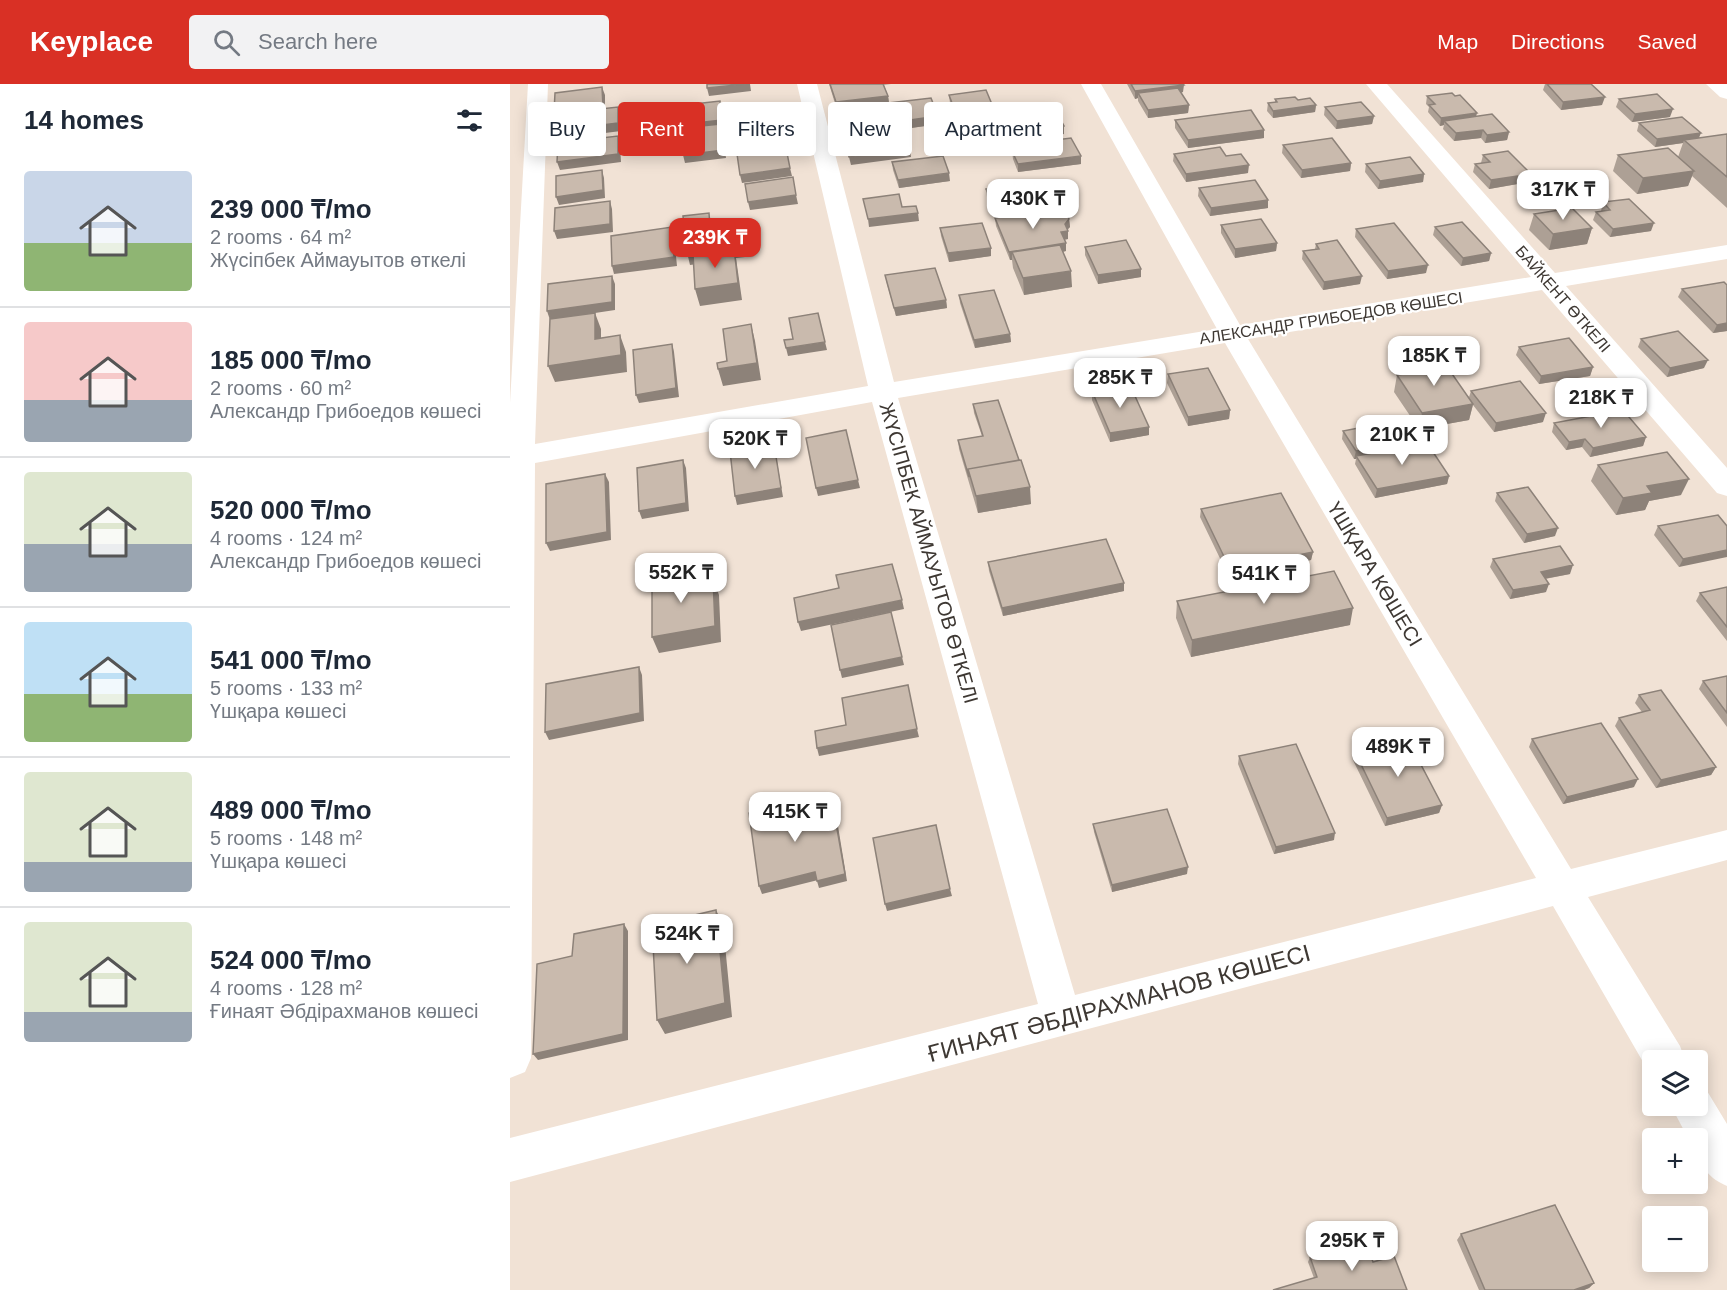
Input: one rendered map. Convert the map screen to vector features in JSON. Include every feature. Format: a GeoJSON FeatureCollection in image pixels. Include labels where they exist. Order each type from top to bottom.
{"type":"FeatureCollection","features":[{"type":"Feature","properties":{"kind":"street"},"geometry":{"type":"LineString","coordinates":[[510,1058],[516,457],[538,84]]}},
{"type":"Feature","properties":{"kind":"street","name":"ЖҮСІПБЕК АЙМАУЫТОВ ӨТКЕЛІ"},"geometry":{"type":"LineString","coordinates":[[807,84],[883,392],[1062,1018]]}},
{"type":"Feature","properties":{"kind":"street","name":"ҮШҚАРА КӨШЕСІ"},"geometry":{"type":"LineString","coordinates":[[1091,84],[1232,334],[1659,1050]]}},
{"type":"Feature","properties":{"kind":"street","name":"БАЙКЕНТ ӨТКЕЛІ"},"geometry":{"type":"LineString","coordinates":[[1376,84],[1727,486]]}},
{"type":"Feature","properties":{"kind":"street"},"geometry":{"type":"LineString","coordinates":[[1716,84],[1727,93]]}},
{"type":"Feature","properties":{"kind":"street","name":"АЛЕКСАНДР ГРИБОЕДОВ КӨШЕСІ"},"geometry":{"type":"LineString","coordinates":[[516,457],[883,392],[1727,252]]}},
{"type":"Feature","properties":{"kind":"street","name":"ҒИНАЯТ ӘБДІРАХМАНОВ КӨШЕСІ"},"geometry":{"type":"LineString","coordinates":[[510,1160],[1727,844]]}},
{"type":"Feature","properties":{"kind":"street"},"geometry":{"type":"LineString","coordinates":[[1698,1116],[1727,1164]]}},
{"type":"Feature","properties":{"kind":"building"},"geometry":{"type":"Polygon","coordinates":[[[707,84],[746,84],[707,88],[707,84]]]}},
{"type":"Feature","properties":{"kind":"building"},"geometry":{"type":"Polygon","coordinates":[[[830,84],[883,84],[888,96],[836,102],[830,84]]]}},
{"type":"Feature","properties":{"kind":"building"},"geometry":{"type":"Polygon","coordinates":[[[1131,84],[1183,84],[1184,85],[1135,91],[1131,84]]]}},
{"type":"Feature","properties":{"kind":"building"},"geometry":{"type":"Polygon","coordinates":[[[1547,84],[1591,84],[1605,97],[1563,102],[1547,84]]]}},
{"type":"Feature","properties":{"kind":"building"},"geometry":{"type":"Polygon","coordinates":[[[602,87],[603,102],[555,102],[555,93],[602,87]]]}},
{"type":"Feature","properties":{"kind":"building"},"geometry":{"type":"Polygon","coordinates":[[[1178,88],[1189,105],[1148,110],[1138,93],[1178,88]]]}},
{"type":"Feature","properties":{"kind":"building"},"geometry":{"type":"Polygon","coordinates":[[[986,90],[991,102],[952,102],[949,95],[986,90]]]}},
{"type":"Feature","properties":{"kind":"building"},"geometry":{"type":"Polygon","coordinates":[[[1452,93],[1455,96],[1460,95],[1477,113],[1441,118],[1429,105],[1435,104],[1427,96],[1452,93]]]}},
{"type":"Feature","properties":{"kind":"building"},"geometry":{"type":"Polygon","coordinates":[[[1657,94],[1673,109],[1635,114],[1619,99],[1657,94]]]}},
{"type":"Feature","properties":{"kind":"building"},"geometry":{"type":"Polygon","coordinates":[[[1295,97],[1298,100],[1310,98],[1316,105],[1273,111],[1268,103],[1277,102],[1275,99],[1295,97]]]}},
{"type":"Feature","properties":{"kind":"building"},"geometry":{"type":"Polygon","coordinates":[[[931,98],[933,102],[924,102],[924,118],[912,120],[912,102],[897,102],[931,98]]]}},
{"type":"Feature","properties":{"kind":"building"},"geometry":{"type":"Polygon","coordinates":[[[720,101],[717,102],[717,121],[705,122],[705,103],[720,101]]]}},
{"type":"Feature","properties":{"kind":"building"},"geometry":{"type":"Polygon","coordinates":[[[1361,102],[1374,116],[1337,121],[1325,107],[1361,102]]]}},
{"type":"Feature","properties":{"kind":"building"},"geometry":{"type":"Polygon","coordinates":[[[618,107],[618,123],[606,124],[606,108],[618,107]]]}},
{"type":"Feature","properties":{"kind":"building"},"geometry":{"type":"Polygon","coordinates":[[[1251,110],[1264,130],[1188,140],[1175,120],[1251,110]]]}},
{"type":"Feature","properties":{"kind":"building"},"geometry":{"type":"Polygon","coordinates":[[[1492,114],[1509,132],[1487,135],[1483,130],[1456,133],[1444,121],[1492,114]]]}},
{"type":"Feature","properties":{"kind":"building"},"geometry":{"type":"Polygon","coordinates":[[[1682,117],[1701,133],[1657,139],[1639,123],[1682,117]]]}},
{"type":"Feature","properties":{"kind":"building"},"geometry":{"type":"Polygon","coordinates":[[[717,124],[717,151],[705,152],[705,126],[717,124]]]}},
{"type":"Feature","properties":{"kind":"building"},"geometry":{"type":"Polygon","coordinates":[[[1727,134],[1727,177],[1684,140],[1727,134]]]}},
{"type":"Feature","properties":{"kind":"building"},"geometry":{"type":"Polygon","coordinates":[[[618,136],[618,154],[606,156],[606,137],[618,136]]]}},
{"type":"Feature","properties":{"kind":"building"},"geometry":{"type":"Polygon","coordinates":[[[1071,138],[1081,156],[1018,164],[1014,156],[1063,156],[1063,139],[1071,138]]]}},
{"type":"Feature","properties":{"kind":"building"},"geometry":{"type":"Polygon","coordinates":[[[1332,138],[1351,163],[1302,170],[1283,145],[1332,138]]]}},
{"type":"Feature","properties":{"kind":"building"},"geometry":{"type":"Polygon","coordinates":[[[1220,147],[1226,156],[1241,154],[1249,165],[1186,174],[1174,154],[1220,147]]]}},
{"type":"Feature","properties":{"kind":"building"},"geometry":{"type":"Polygon","coordinates":[[[1668,148],[1694,171],[1643,178],[1618,155],[1668,148]]]}},
{"type":"Feature","properties":{"kind":"building"},"geometry":{"type":"Polygon","coordinates":[[[1508,151],[1531,174],[1491,180],[1475,164],[1490,162],[1483,155],[1508,151]]]}},
{"type":"Feature","properties":{"kind":"building"},"geometry":{"type":"Polygon","coordinates":[[[557,156],[603,156],[557,162],[557,156]]]}},
{"type":"Feature","properties":{"kind":"building"},"geometry":{"type":"Polygon","coordinates":[[[737,156],[788,156],[790,168],[740,175],[737,156]]]}},
{"type":"Feature","properties":{"kind":"building"},"geometry":{"type":"Polygon","coordinates":[[[943,156],[949,173],[898,180],[892,162],[943,156]]]}},
{"type":"Feature","properties":{"kind":"building"},"geometry":{"type":"Polygon","coordinates":[[[1410,157],[1424,174],[1380,181],[1366,164],[1410,157]]]}},
{"type":"Feature","properties":{"kind":"building"},"geometry":{"type":"Polygon","coordinates":[[[602,170],[603,190],[556,197],[556,176],[602,170]]]}},
{"type":"Feature","properties":{"kind":"building"},"geometry":{"type":"Polygon","coordinates":[[[793,177],[796,195],[748,202],[745,184],[793,177]]]}},
{"type":"Feature","properties":{"kind":"building"},"geometry":{"type":"Polygon","coordinates":[[[1043,180],[1055,201],[996,210],[986,189],[1043,180]]]}},
{"type":"Feature","properties":{"kind":"building"},"geometry":{"type":"Polygon","coordinates":[[[1255,180],[1268,200],[1211,208],[1199,188],[1255,180]]]}},
{"type":"Feature","properties":{"kind":"building"},"geometry":{"type":"Polygon","coordinates":[[[899,194],[902,207],[916,206],[918,213],[868,219],[863,199],[899,194]]]}},
{"type":"Feature","properties":{"kind":"building"},"geometry":{"type":"Polygon","coordinates":[[[1629,199],[1654,223],[1613,229],[1596,212],[1610,210],[1603,202],[1629,199]]]}},
{"type":"Feature","properties":{"kind":"building"},"geometry":{"type":"Polygon","coordinates":[[[610,201],[610,224],[554,231],[555,208],[610,201]]]}},
{"type":"Feature","properties":{"kind":"building"},"geometry":{"type":"Polygon","coordinates":[[[1572,208],[1592,228],[1553,234],[1534,214],[1572,208]]]}},
{"type":"Feature","properties":{"kind":"building"},"geometry":{"type":"Polygon","coordinates":[[[1058,209],[1066,212],[1069,219],[1065,224],[1068,231],[1061,232],[1066,243],[1009,252],[995,218],[1058,209]]]}},
{"type":"Feature","properties":{"kind":"building"},"geometry":{"type":"Polygon","coordinates":[[[709,213],[710,226],[720,224],[721,231],[748,228],[750,240],[686,248],[683,216],[709,213]]]}},
{"type":"Feature","properties":{"kind":"building"},"geometry":{"type":"Polygon","coordinates":[[[1261,219],[1277,243],[1235,249],[1221,225],[1261,219]]]}},
{"type":"Feature","properties":{"kind":"building"},"geometry":{"type":"Polygon","coordinates":[[[1462,222],[1491,253],[1463,258],[1435,227],[1462,222]]]}},
{"type":"Feature","properties":{"kind":"building"},"geometry":{"type":"Polygon","coordinates":[[[982,223],[991,248],[948,253],[940,228],[982,223]]]}},
{"type":"Feature","properties":{"kind":"building"},"geometry":{"type":"Polygon","coordinates":[[[1394,223],[1428,265],[1388,271],[1356,229],[1394,223]]]}},
{"type":"Feature","properties":{"kind":"building"},"geometry":{"type":"Polygon","coordinates":[[[672,227],[674,257],[612,266],[611,236],[672,227]]]}},
{"type":"Feature","properties":{"kind":"building"},"geometry":{"type":"Polygon","coordinates":[[[1126,240],[1141,269],[1098,275],[1085,247],[1126,240]]]}},
{"type":"Feature","properties":{"kind":"building"},"geometry":{"type":"Polygon","coordinates":[[[1337,240],[1362,276],[1324,282],[1303,251],[1319,249],[1316,244],[1337,240]]]}},
{"type":"Feature","properties":{"kind":"building"},"geometry":{"type":"Polygon","coordinates":[[[1060,245],[1071,271],[1023,278],[1012,252],[1060,245]]]}},
{"type":"Feature","properties":{"kind":"building"},"geometry":{"type":"Polygon","coordinates":[[[734,248],[738,283],[695,289],[693,254],[734,248]]]}},
{"type":"Feature","properties":{"kind":"building"},"geometry":{"type":"Polygon","coordinates":[[[935,268],[946,300],[894,308],[885,275],[935,268]]]}},
{"type":"Feature","properties":{"kind":"building"},"geometry":{"type":"Polygon","coordinates":[[[612,276],[612,302],[547,311],[548,284],[612,276]]]}},
{"type":"Feature","properties":{"kind":"building"},"geometry":{"type":"Polygon","coordinates":[[[1724,282],[1727,285],[1727,323],[1717,325],[1682,289],[1724,282]]]}},
{"type":"Feature","properties":{"kind":"building"},"geometry":{"type":"Polygon","coordinates":[[[994,290],[1010,334],[974,340],[959,295],[994,290]]]}},
{"type":"Feature","properties":{"kind":"building"},"geometry":{"type":"Polygon","coordinates":[[[595,313],[595,339],[620,335],[621,355],[548,366],[550,319],[595,313]]]}},
{"type":"Feature","properties":{"kind":"building"},"geometry":{"type":"Polygon","coordinates":[[[818,313],[825,342],[786,348],[784,340],[793,339],[789,318],[818,313]]]}},
{"type":"Feature","properties":{"kind":"building"},"geometry":{"type":"Polygon","coordinates":[[[751,324],[757,363],[718,369],[717,363],[727,361],[723,329],[751,324]]]}},
{"type":"Feature","properties":{"kind":"building"},"geometry":{"type":"Polygon","coordinates":[[[1678,331],[1708,360],[1670,368],[1641,339],[1678,331]]]}},
{"type":"Feature","properties":{"kind":"building"},"geometry":{"type":"Polygon","coordinates":[[[1569,338],[1593,367],[1541,376],[1519,347],[1569,338]]]}},
{"type":"Feature","properties":{"kind":"building"},"geometry":{"type":"Polygon","coordinates":[[[672,344],[676,388],[636,395],[633,350],[672,344]]]}},
{"type":"Feature","properties":{"kind":"building"},"geometry":{"type":"Polygon","coordinates":[[[1441,358],[1473,404],[1422,413],[1397,375],[1418,372],[1412,363],[1441,358]]]}},
{"type":"Feature","properties":{"kind":"building"},"geometry":{"type":"Polygon","coordinates":[[[1208,368],[1230,410],[1188,417],[1168,374],[1208,368]]]}},
{"type":"Feature","properties":{"kind":"building"},"geometry":{"type":"Polygon","coordinates":[[[1520,381],[1546,413],[1496,423],[1471,391],[1520,381]]]}},
{"type":"Feature","properties":{"kind":"building"},"geometry":{"type":"Polygon","coordinates":[[[1130,385],[1149,427],[1110,433],[1092,391],[1130,385]]]}},
{"type":"Feature","properties":{"kind":"building"},"geometry":{"type":"Polygon","coordinates":[[[998,400],[1019,460],[968,469],[969,477],[958,440],[983,436],[973,404],[998,400]]]}},
{"type":"Feature","properties":{"kind":"building"},"geometry":{"type":"Polygon","coordinates":[[[1623,410],[1646,437],[1593,448],[1585,439],[1569,442],[1554,423],[1623,410]]]}},
{"type":"Feature","properties":{"kind":"building"},"geometry":{"type":"Polygon","coordinates":[[[1410,418],[1424,438],[1356,451],[1343,431],[1410,418]]]}},
{"type":"Feature","properties":{"kind":"building"},"geometry":{"type":"Polygon","coordinates":[[[846,430],[858,480],[816,488],[806,438],[846,430]]]}},
{"type":"Feature","properties":{"kind":"building"},"geometry":{"type":"Polygon","coordinates":[[[1427,443],[1449,476],[1377,489],[1356,456],[1427,443]]]}},
{"type":"Feature","properties":{"kind":"building"},"geometry":{"type":"Polygon","coordinates":[[[774,444],[781,488],[735,496],[730,451],[774,444]]]}},
{"type":"Feature","properties":{"kind":"building"},"geometry":{"type":"Polygon","coordinates":[[[1667,452],[1689,479],[1647,486],[1652,493],[1623,498],[1598,465],[1667,452]]]}},
{"type":"Feature","properties":{"kind":"building"},"geometry":{"type":"Polygon","coordinates":[[[683,460],[686,503],[639,511],[637,468],[683,460]]]}},
{"type":"Feature","properties":{"kind":"building"},"geometry":{"type":"Polygon","coordinates":[[[1021,460],[1030,487],[976,496],[968,469],[1021,460]]]}},
{"type":"Feature","properties":{"kind":"building"},"geometry":{"type":"Polygon","coordinates":[[[605,474],[607,532],[546,543],[546,484],[605,474]]]}},
{"type":"Feature","properties":{"kind":"building"},"geometry":{"type":"Polygon","coordinates":[[[1528,487],[1558,528],[1527,534],[1497,493],[1528,487]]]}},
{"type":"Feature","properties":{"kind":"building"},"geometry":{"type":"Polygon","coordinates":[[[1281,493],[1313,552],[1230,569],[1201,509],[1281,493]]]}},
{"type":"Feature","properties":{"kind":"building"},"geometry":{"type":"Polygon","coordinates":[[[1718,515],[1727,526],[1727,550],[1683,559],[1658,526],[1718,515]]]}},
{"type":"Feature","properties":{"kind":"building"},"geometry":{"type":"Polygon","coordinates":[[[1106,539],[1124,583],[1002,608],[988,562],[1106,539]]]}},
{"type":"Feature","properties":{"kind":"building"},"geometry":{"type":"Polygon","coordinates":[[[1560,546],[1573,565],[1541,572],[1549,584],[1513,590],[1493,559],[1560,546]]]}},
{"type":"Feature","properties":{"kind":"building"},"geometry":{"type":"Polygon","coordinates":[[[892,564],[902,600],[798,622],[794,598],[839,588],[836,575],[892,564]]]}},
{"type":"Feature","properties":{"kind":"building"},"geometry":{"type":"Polygon","coordinates":[[[690,570],[691,582],[713,578],[715,626],[652,637],[652,576],[690,570]]]}},
{"type":"Feature","properties":{"kind":"building"},"geometry":{"type":"Polygon","coordinates":[[[1334,571],[1353,608],[1192,640],[1177,601],[1334,571]]]}},
{"type":"Feature","properties":{"kind":"building"},"geometry":{"type":"Polygon","coordinates":[[[1727,587],[1727,627],[1700,593],[1727,587]]]}},
{"type":"Feature","properties":{"kind":"building"},"geometry":{"type":"Polygon","coordinates":[[[891,612],[902,657],[840,670],[831,625],[891,612]]]}},
{"type":"Feature","properties":{"kind":"building"},"geometry":{"type":"Polygon","coordinates":[[[639,667],[640,713],[545,732],[546,684],[639,667]]]}},
{"type":"Feature","properties":{"kind":"building"},"geometry":{"type":"Polygon","coordinates":[[[1727,676],[1727,713],[1703,681],[1727,676]]]}},
{"type":"Feature","properties":{"kind":"building"},"geometry":{"type":"Polygon","coordinates":[[[908,685],[917,729],[817,748],[815,731],[846,725],[842,698],[908,685]]]}},
{"type":"Feature","properties":{"kind":"building"},"geometry":{"type":"Polygon","coordinates":[[[1661,690],[1716,767],[1661,780],[1619,718],[1650,710],[1639,695],[1661,690]]]}},
{"type":"Feature","properties":{"kind":"building"},"geometry":{"type":"Polygon","coordinates":[[[1601,723],[1638,779],[1567,797],[1532,739],[1601,723]]]}},
{"type":"Feature","properties":{"kind":"building"},"geometry":{"type":"Polygon","coordinates":[[[1407,738],[1442,805],[1387,818],[1354,750],[1407,738]]]}},
{"type":"Feature","properties":{"kind":"building"},"geometry":{"type":"Polygon","coordinates":[[[1296,744],[1335,833],[1276,847],[1239,756],[1296,744]]]}},
{"type":"Feature","properties":{"kind":"building"},"geometry":{"type":"Polygon","coordinates":[[[812,799],[815,817],[834,812],[845,874],[817,881],[815,872],[759,886],[749,813],[812,799]]]}},
{"type":"Feature","properties":{"kind":"building"},"geometry":{"type":"Polygon","coordinates":[[[1167,809],[1188,867],[1112,885],[1093,824],[1167,809]]]}},
{"type":"Feature","properties":{"kind":"building"},"geometry":{"type":"Polygon","coordinates":[[[936,825],[950,889],[885,904],[873,838],[936,825]]]}},
{"type":"Feature","properties":{"kind":"building"},"geometry":{"type":"Polygon","coordinates":[[[716,910],[725,1003],[657,1020],[652,925],[716,910]]]}},
{"type":"Feature","properties":{"kind":"building"},"geometry":{"type":"Polygon","coordinates":[[[624,924],[623,1034],[533,1054],[537,964],[572,956],[574,934],[624,924]]]}},
{"type":"Feature","properties":{"kind":"building"},"geometry":{"type":"Polygon","coordinates":[[[1555,1205],[1594,1283],[1574,1290],[1485,1290],[1461,1234],[1555,1205]]]}},
{"type":"Feature","properties":{"kind":"building"},"geometry":{"type":"Polygon","coordinates":[[[1366,1241],[1373,1262],[1394,1256],[1407,1290],[1273,1290],[1317,1277],[1310,1257],[1366,1241]]]}}]}
